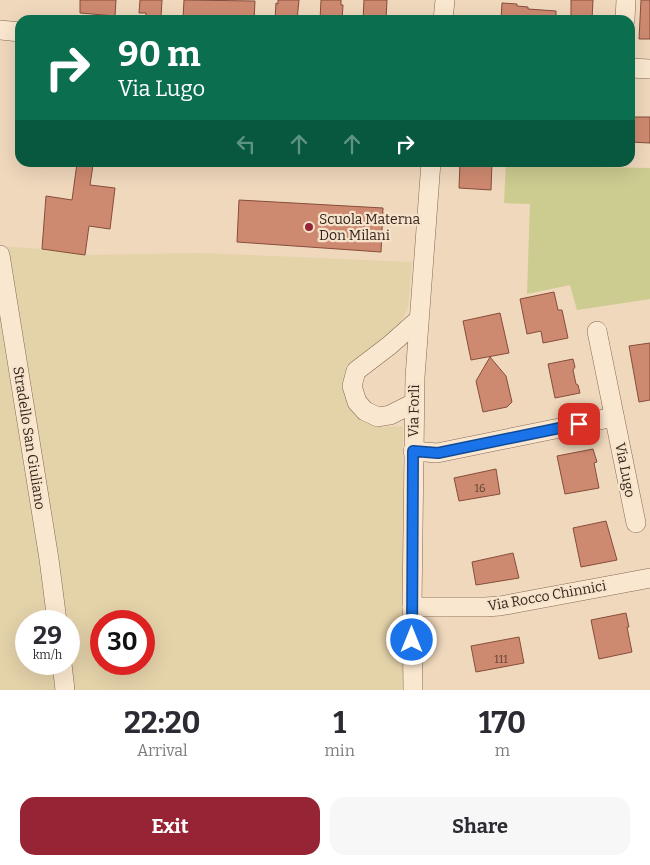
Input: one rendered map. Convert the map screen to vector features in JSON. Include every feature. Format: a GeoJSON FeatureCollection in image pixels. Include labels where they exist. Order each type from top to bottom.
{"type":"FeatureCollection","features":[{"type":"Feature","properties":{"kind":"street"},"geometry":{"type":"LineString","coordinates":[[444,15],[445,0]]}},
{"type":"Feature","properties":{"kind":"street"},"geometry":{"type":"LineString","coordinates":[[625,15],[626,0]]}},
{"type":"Feature","properties":{"kind":"street"},"geometry":{"type":"LineString","coordinates":[[0,30],[15,32]]}},
{"type":"Feature","properties":{"kind":"street"},"geometry":{"type":"LineString","coordinates":[[635,68],[650,69]]}},
{"type":"Feature","properties":{"kind":"street","name":"Via Forlì"},"geometry":{"type":"LineString","coordinates":[[413,690],[414,403],[418,320],[431,167]]}},
{"type":"Feature","properties":{"kind":"street","name":"Stradello San Giuliano"},"geometry":{"type":"LineString","coordinates":[[0,255],[56,610]]}},
{"type":"Feature","properties":{"kind":"street"},"geometry":{"type":"LineString","coordinates":[[414,403],[390,415],[378,417],[365,411],[357,402],[352,386],[356,371],[390,345],[418,320]]}},
{"type":"Feature","properties":{"kind":"street","name":"Via Lugo"},"geometry":{"type":"LineString","coordinates":[[597,331],[636,523]]}},
{"type":"Feature","properties":{"kind":"street"},"geometry":{"type":"LineString","coordinates":[[413,451],[438,453],[614,417]]}},
{"type":"Feature","properties":{"kind":"street","name":"Via Rocco Chinnici"},"geometry":{"type":"LineString","coordinates":[[412,607],[500,606],[649,577]]}},
{"type":"Feature","properties":{"kind":"street"},"geometry":{"type":"LineString","coordinates":[[64,675],[66,690]]}},
{"type":"Feature","properties":{"kind":"shaded area"},"geometry":{"type":"Polygon","coordinates":[[[506,167],[650,168],[650,299],[577,310],[570,285],[527,294],[530,204],[504,203],[506,167]]]}},
{"type":"Feature","properties":{"kind":"shaded area"},"geometry":{"type":"Polygon","coordinates":[[[0,246],[85,255],[201,253],[412,262],[408,308],[402,320],[379,343],[355,360],[345,376],[344,394],[349,408],[357,418],[371,425],[383,427],[403,426],[404,690],[0,690],[0,246]]]}},
{"type":"Feature","properties":{"kind":"building"},"geometry":{"type":"Polygon","coordinates":[[[80,0],[116,0],[115,15],[80,13],[80,0]]]}},
{"type":"Feature","properties":{"kind":"building"},"geometry":{"type":"Polygon","coordinates":[[[140,0],[162,0],[161,15],[139,13],[140,0]]]}},
{"type":"Feature","properties":{"kind":"building"},"geometry":{"type":"Polygon","coordinates":[[[184,0],[255,1],[254,15],[183,15],[184,0]]]}},
{"type":"Feature","properties":{"kind":"building"},"geometry":{"type":"Polygon","coordinates":[[[278,0],[299,0],[298,15],[275,15],[276,3],[278,4],[278,0]]]}},
{"type":"Feature","properties":{"kind":"building"},"geometry":{"type":"Polygon","coordinates":[[[321,0],[341,0],[341,5],[343,5],[342,15],[320,15],[321,0]]]}},
{"type":"Feature","properties":{"kind":"building"},"geometry":{"type":"Polygon","coordinates":[[[364,0],[387,0],[386,15],[363,15],[364,0]]]}},
{"type":"Feature","properties":{"kind":"building"},"geometry":{"type":"Polygon","coordinates":[[[571,0],[593,0],[592,15],[571,15],[571,0]]]}},
{"type":"Feature","properties":{"kind":"building"},"geometry":{"type":"Polygon","coordinates":[[[641,0],[650,0],[650,39],[639,39],[641,0]]]}},
{"type":"Feature","properties":{"kind":"building"},"geometry":{"type":"Polygon","coordinates":[[[502,3],[517,4],[517,6],[528,7],[528,9],[556,11],[556,15],[501,15],[502,3]]]}},
{"type":"Feature","properties":{"kind":"building"},"geometry":{"type":"Polygon","coordinates":[[[635,117],[650,117],[650,143],[635,142],[635,117]]]}},
{"type":"Feature","properties":{"kind":"building"},"geometry":{"type":"Polygon","coordinates":[[[76,167],[93,167],[90,185],[115,188],[110,229],[89,226],[85,255],[42,249],[46,196],[72,200],[76,167]]]}},
{"type":"Feature","properties":{"kind":"building"},"geometry":{"type":"Polygon","coordinates":[[[460,167],[492,167],[491,190],[459,188],[460,167]]]}},
{"type":"Feature","properties":{"kind":"building"},"geometry":{"type":"Polygon","coordinates":[[[239,200],[383,208],[381,252],[237,242],[239,200]]]}},
{"type":"Feature","properties":{"kind":"building"},"geometry":{"type":"Polygon","coordinates":[[[554,292],[558,310],[562,310],[568,338],[543,343],[541,331],[527,334],[520,299],[554,292]]]}},
{"type":"Feature","properties":{"kind":"building"},"geometry":{"type":"Polygon","coordinates":[[[500,313],[509,353],[471,360],[463,321],[500,313]]]}},
{"type":"Feature","properties":{"kind":"building"},"geometry":{"type":"Polygon","coordinates":[[[650,343],[650,400],[639,402],[629,346],[650,343]]]}},
{"type":"Feature","properties":{"kind":"building"},"geometry":{"type":"Polygon","coordinates":[[[490,357],[506,376],[512,402],[507,407],[483,412],[476,381],[490,357]]]}},
{"type":"Feature","properties":{"kind":"building"},"geometry":{"type":"Polygon","coordinates":[[[573,359],[575,367],[573,370],[580,393],[555,398],[548,364],[573,359]]]}},
{"type":"Feature","properties":{"kind":"building"},"geometry":{"type":"Polygon","coordinates":[[[593,449],[597,462],[594,463],[599,488],[565,494],[557,456],[593,449]]]}},
{"type":"Feature","properties":{"kind":"building"},"geometry":{"type":"Polygon","coordinates":[[[496,469],[500,494],[459,501],[454,478],[496,469]]]}},
{"type":"Feature","properties":{"kind":"building"},"geometry":{"type":"Polygon","coordinates":[[[606,521],[617,560],[581,567],[573,528],[606,521]]]}},
{"type":"Feature","properties":{"kind":"building"},"geometry":{"type":"Polygon","coordinates":[[[513,553],[519,578],[476,585],[472,562],[513,553]]]}},
{"type":"Feature","properties":{"kind":"building"},"geometry":{"type":"Polygon","coordinates":[[[626,613],[632,652],[599,659],[591,620],[626,613]]]}},
{"type":"Feature","properties":{"kind":"building"},"geometry":{"type":"Polygon","coordinates":[[[519,637],[524,663],[476,672],[471,646],[519,637]]]}},
{"type":"Feature","properties":{"kind":"place","name":"Scuola Materna Don Milani"},"geometry":{"type":"Point","coordinates":[309,227]}},
{"type":"Feature","properties":{"kind":"route"},"geometry":{"type":"LineString","coordinates":[[412,640],[413,451],[438,453],[579,424]]}}]}
